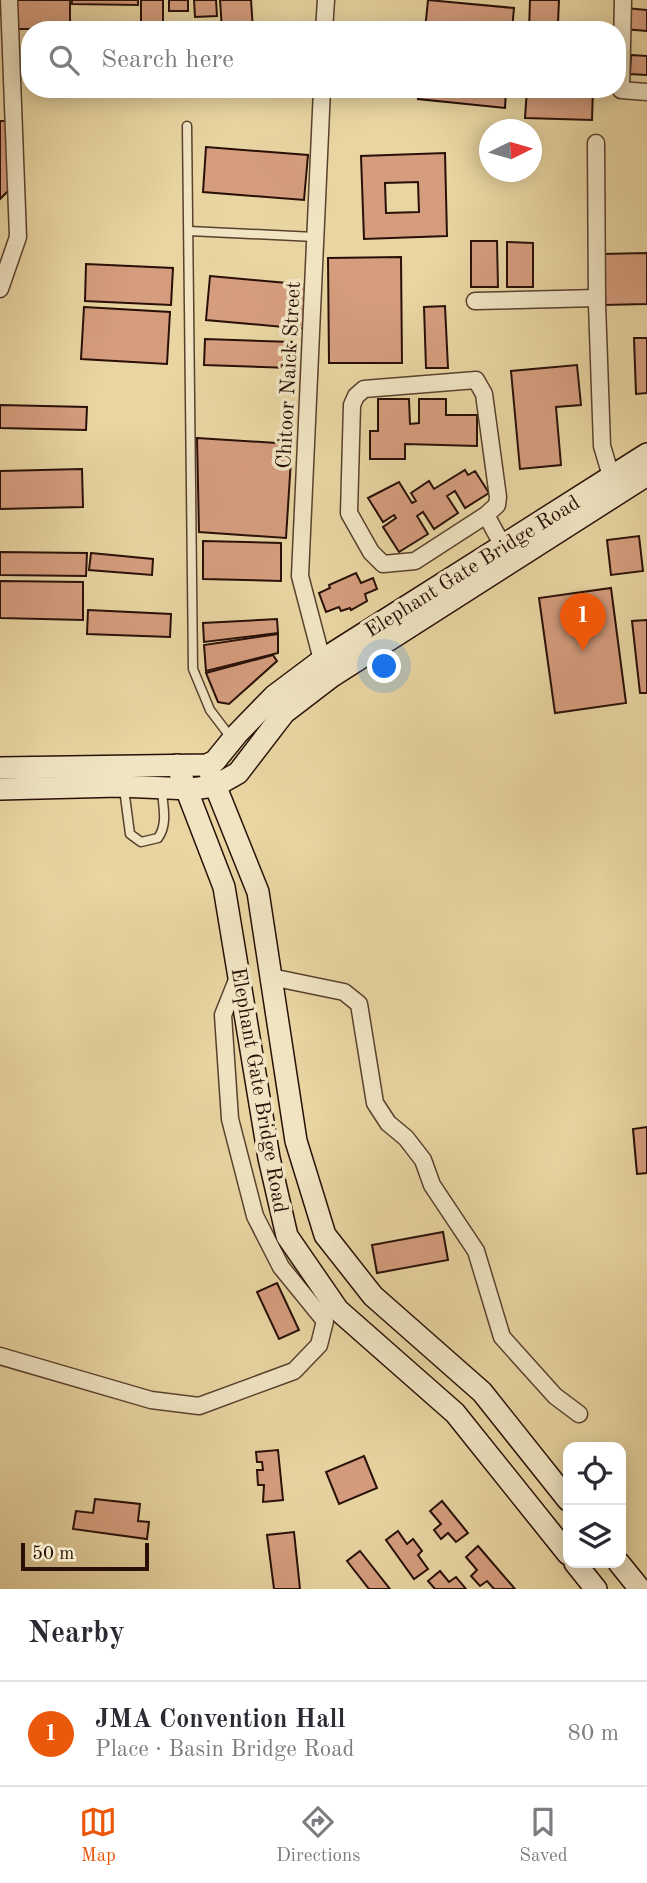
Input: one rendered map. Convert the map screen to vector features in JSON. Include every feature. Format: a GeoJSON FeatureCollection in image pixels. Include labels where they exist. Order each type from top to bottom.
{"type":"FeatureCollection","features":[{"type":"Feature","properties":{"kind":"main road","name":"Elephant Gate Bridge Road"},"geometry":{"type":"LineString","coordinates":[[563,1494],[482,1392],[373,1296],[325,1235],[296,1141],[258,892],[207,765],[215,761],[274,696],[322,660],[503,546],[614,487],[647,454]]}},
{"type":"Feature","properties":{"kind":"main road"},"geometry":{"type":"LineString","coordinates":[[0,789],[215,786],[238,773],[284,713],[331,677],[614,487],[647,475]]}},
{"type":"Feature","properties":{"kind":"main road","name":"Elephant Gate Bridge Road"},"geometry":{"type":"LineString","coordinates":[[177,765],[173,788],[203,833],[224,887],[269,1158],[287,1237],[338,1310],[455,1413],[563,1548]]}},
{"type":"Feature","properties":{"kind":"main road"},"geometry":{"type":"LineString","coordinates":[[0,768],[207,765]]}},
{"type":"Feature","properties":{"kind":"main road"},"geometry":{"type":"LineString","coordinates":[[579,1568],[596,1589]]}},
{"type":"Feature","properties":{"kind":"main road"},"geometry":{"type":"LineString","coordinates":[[623,1568],[640,1589]]}},
{"type":"Feature","properties":{"kind":"street"},"geometry":{"type":"LineString","coordinates":[[0,289],[18,237],[9,0]]}},
{"type":"Feature","properties":{"kind":"street"},"geometry":{"type":"LineString","coordinates":[[325,21],[326,0]]}},
{"type":"Feature","properties":{"kind":"street"},"geometry":{"type":"LineString","coordinates":[[623,0],[623,21]]}},
{"type":"Feature","properties":{"kind":"street"},"geometry":{"type":"LineString","coordinates":[[626,90],[647,92]]}},
{"type":"Feature","properties":{"kind":"street","name":"Chitoor Naick Street"},"geometry":{"type":"LineString","coordinates":[[322,98],[300,576],[322,660]]}},
{"type":"Feature","properties":{"kind":"street"},"geometry":{"type":"LineString","coordinates":[[596,143],[597,298],[603,446],[614,487]]}},
{"type":"Feature","properties":{"kind":"street"},"geometry":{"type":"LineString","coordinates":[[475,301],[597,298]]}},
{"type":"Feature","properties":{"kind":"street"},"geometry":{"type":"LineString","coordinates":[[476,380],[484,394],[498,497],[497,505],[486,515],[415,561],[383,564],[370,552],[349,513],[352,405],[356,397],[364,389],[476,380]]}},
{"type":"Feature","properties":{"kind":"street"},"geometry":{"type":"LineString","coordinates":[[486,515],[503,546]]}},
{"type":"Feature","properties":{"kind":"street"},"geometry":{"type":"LineString","coordinates":[[0,1356],[151,1400],[199,1406],[294,1370],[319,1345],[326,1321],[281,1267],[255,1216],[230,1119],[223,1014],[239,975]]}},
{"type":"Feature","properties":{"kind":"street"},"geometry":{"type":"LineString","coordinates":[[271,977],[344,992],[359,1004],[376,1103],[388,1123],[407,1138],[423,1160],[432,1185],[476,1251],[502,1337],[555,1396],[579,1414]]}},
{"type":"Feature","properties":{"kind":"lane"},"geometry":{"type":"LineString","coordinates":[[187,126],[193,669],[210,710],[233,739]]}},
{"type":"Feature","properties":{"kind":"lane"},"geometry":{"type":"LineString","coordinates":[[188,231],[315,237]]}},
{"type":"Feature","properties":{"kind":"lane"},"geometry":{"type":"LineString","coordinates":[[124,786],[130,834],[141,842],[158,838],[162,832],[164,815],[173,788]]}},
{"type":"Feature","properties":{"kind":"building"},"geometry":{"type":"Polygon","coordinates":[[[14,0],[70,0],[70,21],[21,21],[21,29],[15,29],[14,0]]]}},
{"type":"Feature","properties":{"kind":"building"},"geometry":{"type":"Polygon","coordinates":[[[72,0],[138,0],[138,5],[72,4],[72,0]]]}},
{"type":"Feature","properties":{"kind":"building"},"geometry":{"type":"Polygon","coordinates":[[[141,0],[163,0],[163,21],[141,21],[141,0]]]}},
{"type":"Feature","properties":{"kind":"building"},"geometry":{"type":"Polygon","coordinates":[[[169,0],[188,0],[188,11],[169,11],[169,0]]]}},
{"type":"Feature","properties":{"kind":"building"},"geometry":{"type":"Polygon","coordinates":[[[194,0],[216,0],[217,16],[195,17],[194,0]]]}},
{"type":"Feature","properties":{"kind":"building"},"geometry":{"type":"Polygon","coordinates":[[[220,0],[251,0],[252,21],[221,21],[220,0]]]}},
{"type":"Feature","properties":{"kind":"building"},"geometry":{"type":"Polygon","coordinates":[[[428,0],[514,8],[513,21],[426,21],[428,0]]]}},
{"type":"Feature","properties":{"kind":"building"},"geometry":{"type":"Polygon","coordinates":[[[530,0],[559,0],[558,21],[529,21],[530,0]]]}},
{"type":"Feature","properties":{"kind":"building"},"geometry":{"type":"Polygon","coordinates":[[[625,8],[647,10],[647,31],[626,29],[625,8]]]}},
{"type":"Feature","properties":{"kind":"building"},"geometry":{"type":"Polygon","coordinates":[[[631,55],[647,56],[647,75],[630,74],[631,55]]]}},
{"type":"Feature","properties":{"kind":"building"},"geometry":{"type":"Polygon","coordinates":[[[418,98],[506,98],[505,108],[418,98]]]}},
{"type":"Feature","properties":{"kind":"building"},"geometry":{"type":"Polygon","coordinates":[[[526,98],[593,98],[592,120],[525,118],[526,98]]]}},
{"type":"Feature","properties":{"kind":"building"},"geometry":{"type":"Polygon","coordinates":[[[0,121],[8,121],[8,191],[0,199],[0,121]]]}},
{"type":"Feature","properties":{"kind":"building"},"geometry":{"type":"Polygon","coordinates":[[[206,147],[308,155],[304,200],[203,192],[206,147]]]}},
{"type":"Feature","properties":{"kind":"building"},"geometry":{"type":"Polygon","coordinates":[[[445,153],[447,236],[364,239],[361,156],[445,153]],[[418,182],[385,183],[386,213],[419,212],[418,182]]]}},
{"type":"Feature","properties":{"kind":"building"},"geometry":{"type":"Polygon","coordinates":[[[471,241],[497,241],[498,287],[471,287],[471,241]]]}},
{"type":"Feature","properties":{"kind":"building"},"geometry":{"type":"Polygon","coordinates":[[[507,242],[533,243],[533,287],[507,287],[507,242]]]}},
{"type":"Feature","properties":{"kind":"building"},"geometry":{"type":"Polygon","coordinates":[[[647,253],[647,304],[603,305],[602,254],[647,253]]]}},
{"type":"Feature","properties":{"kind":"building"},"geometry":{"type":"Polygon","coordinates":[[[401,257],[402,363],[329,363],[328,258],[401,257]]]}},
{"type":"Feature","properties":{"kind":"building"},"geometry":{"type":"Polygon","coordinates":[[[86,264],[173,268],[171,305],[85,301],[86,264]]]}},
{"type":"Feature","properties":{"kind":"building"},"geometry":{"type":"Polygon","coordinates":[[[210,276],[309,285],[305,329],[206,320],[210,276]]]}},
{"type":"Feature","properties":{"kind":"building"},"geometry":{"type":"Polygon","coordinates":[[[445,306],[448,368],[426,368],[424,307],[445,306]]]}},
{"type":"Feature","properties":{"kind":"building"},"geometry":{"type":"Polygon","coordinates":[[[84,307],[170,312],[167,364],[81,359],[84,307]]]}},
{"type":"Feature","properties":{"kind":"building"},"geometry":{"type":"Polygon","coordinates":[[[634,338],[647,338],[647,393],[636,394],[634,338]]]}},
{"type":"Feature","properties":{"kind":"building"},"geometry":{"type":"Polygon","coordinates":[[[205,339],[292,342],[291,368],[204,365],[205,339]]]}},
{"type":"Feature","properties":{"kind":"building"},"geometry":{"type":"Polygon","coordinates":[[[577,365],[581,405],[556,407],[561,465],[520,469],[511,371],[577,365]]]}},
{"type":"Feature","properties":{"kind":"building"},"geometry":{"type":"Polygon","coordinates":[[[378,399],[409,399],[410,424],[419,423],[419,399],[446,399],[446,415],[477,415],[477,446],[405,444],[405,459],[370,459],[370,431],[378,431],[378,399]]]}},
{"type":"Feature","properties":{"kind":"building"},"geometry":{"type":"Polygon","coordinates":[[[0,405],[87,407],[86,430],[0,428],[0,405]]]}},
{"type":"Feature","properties":{"kind":"building"},"geometry":{"type":"Polygon","coordinates":[[[197,438],[292,444],[286,538],[199,532],[197,438]]]}},
{"type":"Feature","properties":{"kind":"building"},"geometry":{"type":"Polygon","coordinates":[[[82,469],[83,507],[0,509],[0,471],[82,469]]]}},
{"type":"Feature","properties":{"kind":"building"},"geometry":{"type":"Polygon","coordinates":[[[465,470],[468,475],[475,471],[489,493],[465,508],[455,491],[447,496],[458,513],[434,529],[423,512],[417,516],[428,534],[399,552],[383,527],[396,518],[394,515],[383,522],[368,498],[399,482],[412,503],[416,501],[411,493],[429,481],[434,489],[465,470]]]}},
{"type":"Feature","properties":{"kind":"building"},"geometry":{"type":"Polygon","coordinates":[[[639,536],[643,571],[611,575],[607,540],[639,536]]]}},
{"type":"Feature","properties":{"kind":"building"},"geometry":{"type":"Polygon","coordinates":[[[203,541],[281,543],[281,581],[203,579],[203,541]]]}},
{"type":"Feature","properties":{"kind":"building"},"geometry":{"type":"Polygon","coordinates":[[[0,552],[87,553],[86,576],[0,575],[0,552]]]}},
{"type":"Feature","properties":{"kind":"building"},"geometry":{"type":"Polygon","coordinates":[[[91,553],[153,559],[152,575],[89,570],[91,553]]]}},
{"type":"Feature","properties":{"kind":"building"},"geometry":{"type":"Polygon","coordinates":[[[356,573],[361,583],[373,578],[377,589],[365,594],[367,601],[351,610],[341,611],[339,607],[326,612],[319,593],[330,588],[329,585],[356,573]]]}},
{"type":"Feature","properties":{"kind":"building"},"geometry":{"type":"Polygon","coordinates":[[[0,581],[83,582],[83,620],[0,618],[0,581]]]}},
{"type":"Feature","properties":{"kind":"building"},"geometry":{"type":"Polygon","coordinates":[[[611,588],[626,703],[555,713],[539,598],[611,588]]]}},
{"type":"Feature","properties":{"kind":"building"},"geometry":{"type":"Polygon","coordinates":[[[88,610],[171,614],[170,637],[87,634],[88,610]]]}},
{"type":"Feature","properties":{"kind":"building"},"geometry":{"type":"Polygon","coordinates":[[[277,619],[278,633],[204,642],[203,623],[277,619]]]}},
{"type":"Feature","properties":{"kind":"building"},"geometry":{"type":"Polygon","coordinates":[[[647,620],[647,693],[640,693],[632,621],[647,620]]]}},
{"type":"Feature","properties":{"kind":"building"},"geometry":{"type":"Polygon","coordinates":[[[278,634],[278,653],[206,671],[204,645],[278,634]]]}},
{"type":"Feature","properties":{"kind":"building"},"geometry":{"type":"Polygon","coordinates":[[[273,655],[277,661],[229,704],[218,702],[206,673],[273,655]]]}},
{"type":"Feature","properties":{"kind":"building"},"geometry":{"type":"Polygon","coordinates":[[[647,1127],[647,1173],[637,1174],[633,1129],[647,1127]]]}},
{"type":"Feature","properties":{"kind":"building"},"geometry":{"type":"Polygon","coordinates":[[[443,1232],[448,1260],[377,1273],[372,1245],[443,1232]]]}},
{"type":"Feature","properties":{"kind":"building"},"geometry":{"type":"Polygon","coordinates":[[[277,1283],[299,1330],[279,1339],[257,1292],[277,1283]]]}},
{"type":"Feature","properties":{"kind":"building"},"geometry":{"type":"Polygon","coordinates":[[[278,1450],[283,1500],[263,1502],[264,1485],[258,1485],[257,1470],[263,1470],[262,1462],[257,1462],[256,1452],[278,1450]]]}},
{"type":"Feature","properties":{"kind":"building"},"geometry":{"type":"Polygon","coordinates":[[[364,1456],[377,1488],[339,1504],[326,1472],[364,1456]]]}},
{"type":"Feature","properties":{"kind":"building"},"geometry":{"type":"Polygon","coordinates":[[[95,1499],[140,1504],[138,1521],[149,1522],[147,1539],[73,1529],[76,1511],[93,1513],[95,1499]]]}},
{"type":"Feature","properties":{"kind":"building"},"geometry":{"type":"Polygon","coordinates":[[[442,1501],[468,1533],[456,1542],[448,1533],[441,1539],[434,1530],[441,1524],[430,1511],[442,1501]]]}},
{"type":"Feature","properties":{"kind":"building"},"geometry":{"type":"Polygon","coordinates":[[[398,1531],[407,1544],[413,1539],[422,1551],[418,1555],[428,1569],[414,1579],[386,1540],[398,1531]]]}},
{"type":"Feature","properties":{"kind":"building"},"geometry":{"type":"Polygon","coordinates":[[[294,1532],[300,1589],[274,1589],[267,1535],[294,1532]]]}},
{"type":"Feature","properties":{"kind":"building"},"geometry":{"type":"Polygon","coordinates":[[[478,1546],[515,1589],[494,1589],[487,1581],[480,1586],[471,1576],[477,1570],[466,1557],[478,1546]]]}},
{"type":"Feature","properties":{"kind":"building"},"geometry":{"type":"Polygon","coordinates":[[[360,1551],[390,1589],[369,1589],[347,1561],[360,1551]]]}},
{"type":"Feature","properties":{"kind":"building"},"geometry":{"type":"Polygon","coordinates":[[[440,1571],[449,1582],[456,1577],[466,1589],[435,1589],[428,1581],[440,1571]]]}},
{"type":"Feature","properties":{"kind":"place","name":"JMA Convention Hall"},"geometry":{"type":"Point","coordinates":[583,651]}}]}
